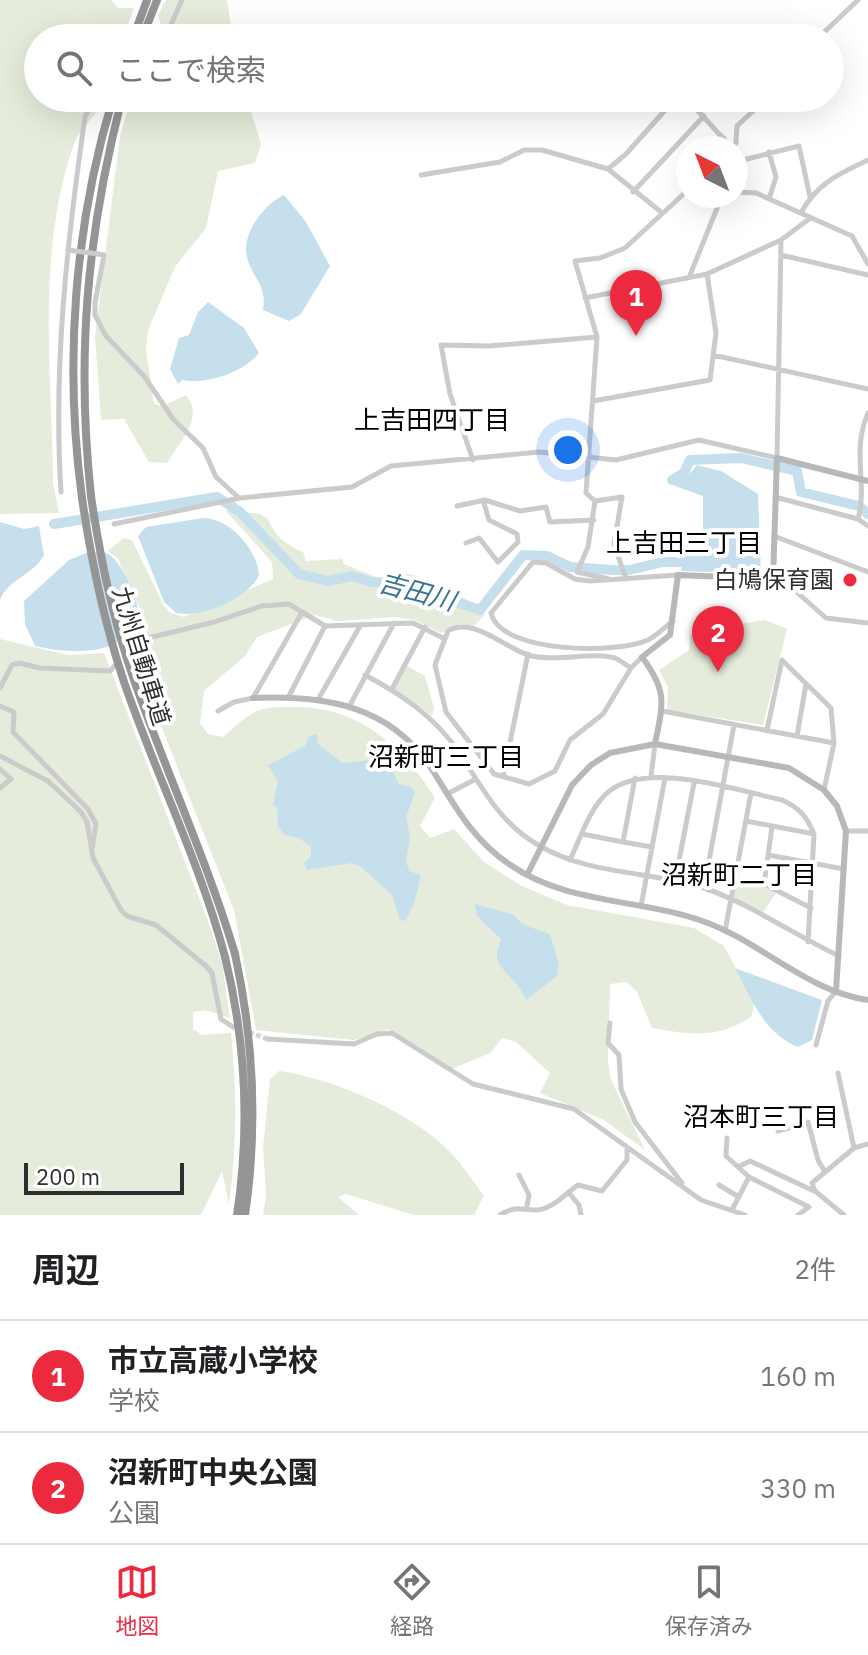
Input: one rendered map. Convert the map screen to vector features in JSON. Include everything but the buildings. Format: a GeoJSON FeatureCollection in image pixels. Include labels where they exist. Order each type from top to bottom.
{"type":"FeatureCollection","features":[{"type":"Feature","properties":{"kind":"highway"},"geometry":{"type":"LineString","coordinates":[[146,24],[150,4]]}},
{"type":"Feature","properties":{"kind":"highway"},"geometry":{"type":"LineString","coordinates":[[140,24],[150,4]]}},
{"type":"Feature","properties":{"kind":"highway","name":"九州自動車道"},"geometry":{"type":"LineString","coordinates":[[111,112],[84,304],[86,497],[124,651],[215,890],[249,1032],[254,1094],[245,1215]]}},
{"type":"Feature","properties":{"kind":"highway","name":"九州自動車道"},"geometry":{"type":"LineString","coordinates":[[110,123],[115,112]]}},
{"type":"Feature","properties":{"kind":"highway","name":"九州自動車道"},"geometry":{"type":"LineString","coordinates":[[230,956],[245,1094],[237,1215]]}},
{"type":"Feature","properties":{"kind":"street"},"geometry":{"type":"LineString","coordinates":[[171,24],[182,0]]}},
{"type":"Feature","properties":{"kind":"street"},"geometry":{"type":"LineString","coordinates":[[833,24],[858,0]]}},
{"type":"Feature","properties":{"kind":"street"},"geometry":{"type":"LineString","coordinates":[[61,492],[57,404],[67,250],[88,112]]}},
{"type":"Feature","properties":{"kind":"street"},"geometry":{"type":"LineString","coordinates":[[608,169],[626,154],[664,112]]}},
{"type":"Feature","properties":{"kind":"street"},"geometry":{"type":"LineString","coordinates":[[700,112],[722,136]]}},
{"type":"Feature","properties":{"kind":"street"},"geometry":{"type":"LineString","coordinates":[[736,136],[737,126],[752,112]]}},
{"type":"Feature","properties":{"kind":"street"},"geometry":{"type":"LineString","coordinates":[[633,192],[704,116]]}},
{"type":"Feature","properties":{"kind":"street"},"geometry":{"type":"LineString","coordinates":[[748,158],[799,146],[810,197]]}},
{"type":"Feature","properties":{"kind":"street"},"geometry":{"type":"LineString","coordinates":[[421,175],[500,162],[524,150],[542,150],[608,169],[661,212]]}},
{"type":"Feature","properties":{"kind":"street"},"geometry":{"type":"LineString","coordinates":[[769,152],[776,177],[769,199]]}},
{"type":"Feature","properties":{"kind":"street"},"geometry":{"type":"LineString","coordinates":[[802,211],[810,197],[830,178],[868,160]]}},
{"type":"Feature","properties":{"kind":"street"},"geometry":{"type":"LineString","coordinates":[[748,193],[802,211],[809,219],[852,236],[868,262]]}},
{"type":"Feature","properties":{"kind":"street"},"geometry":{"type":"LineString","coordinates":[[595,501],[586,493],[597,337],[575,261],[600,258],[625,248],[655,223],[661,212],[676,200]]}},
{"type":"Feature","properties":{"kind":"street"},"geometry":{"type":"LineString","coordinates":[[690,275],[717,208]]}},
{"type":"Feature","properties":{"kind":"street"},"geometry":{"type":"LineString","coordinates":[[585,298],[707,274],[781,240],[809,219]]}},
{"type":"Feature","properties":{"kind":"street"},"geometry":{"type":"LineString","coordinates":[[773,579],[781,240]]}},
{"type":"Feature","properties":{"kind":"street"},"geometry":{"type":"LineString","coordinates":[[67,250],[104,255],[95,315],[106,336],[144,376],[173,419],[203,448],[216,477],[240,498]]}},
{"type":"Feature","properties":{"kind":"street"},"geometry":{"type":"LineString","coordinates":[[781,255],[868,275]]}},
{"type":"Feature","properties":{"kind":"street"},"geometry":{"type":"LineString","coordinates":[[593,401],[710,380],[716,333],[707,274]]}},
{"type":"Feature","properties":{"kind":"street"},"geometry":{"type":"LineString","coordinates":[[473,460],[450,394],[441,345],[489,346],[597,337]]}},
{"type":"Feature","properties":{"kind":"street"},"geometry":{"type":"LineString","coordinates":[[712,355],[868,389]]}},
{"type":"Feature","properties":{"kind":"street"},"geometry":{"type":"LineString","coordinates":[[858,519],[865,503],[866,482],[859,461],[861,429],[868,413]]}},
{"type":"Feature","properties":{"kind":"street"},"geometry":{"type":"LineString","coordinates":[[114,524],[240,498],[352,487],[391,466],[539,452],[616,460],[699,440],[866,482]]}},
{"type":"Feature","properties":{"kind":"street"},"geometry":{"type":"LineString","coordinates":[[595,501],[622,497],[614,544],[626,579]]}},
{"type":"Feature","properties":{"kind":"street"},"geometry":{"type":"LineString","coordinates":[[775,497],[858,519],[868,526]]}},
{"type":"Feature","properties":{"kind":"street"},"geometry":{"type":"LineString","coordinates":[[457,506],[483,500],[520,511],[546,507],[550,522],[594,520]]}},
{"type":"Feature","properties":{"kind":"street"},"geometry":{"type":"LineString","coordinates":[[466,543],[479,538],[498,562],[518,542],[517,534],[489,520],[483,500]]}},
{"type":"Feature","properties":{"kind":"street"},"geometry":{"type":"LineString","coordinates":[[595,501],[588,547],[577,572],[611,580]]}},
{"type":"Feature","properties":{"kind":"street"},"geometry":{"type":"LineString","coordinates":[[774,536],[868,572]]}},
{"type":"Feature","properties":{"kind":"street"},"geometry":{"type":"LineString","coordinates":[[674,621],[647,641],[590,648],[536,644],[521,638],[492,618],[494,608],[533,562],[546,563],[575,579],[678,575],[783,580],[826,618],[868,623]]}},
{"type":"Feature","properties":{"kind":"street"},"geometry":{"type":"LineString","coordinates":[[631,668],[611,657],[554,660],[528,654],[467,626],[453,627],[443,638],[435,665],[446,712],[484,765],[503,777],[529,784],[555,771],[570,740],[603,714],[631,668],[670,635],[678,575]]}},
{"type":"Feature","properties":{"kind":"street"},"geometry":{"type":"LineString","coordinates":[[0,688],[12,665],[19,663],[40,668],[110,671],[136,641],[214,622],[262,606],[289,604],[325,626],[413,623],[443,638]]}},
{"type":"Feature","properties":{"kind":"street"},"geometry":{"type":"LineString","coordinates":[[253,698],[301,614]]}},
{"type":"Feature","properties":{"kind":"street"},"geometry":{"type":"LineString","coordinates":[[350,705],[394,623]]}},
{"type":"Feature","properties":{"kind":"street"},"geometry":{"type":"LineString","coordinates":[[289,696],[325,626]]}},
{"type":"Feature","properties":{"kind":"street"},"geometry":{"type":"LineString","coordinates":[[319,698],[360,626]]}},
{"type":"Feature","properties":{"kind":"street"},"geometry":{"type":"LineString","coordinates":[[392,689],[425,627]]}},
{"type":"Feature","properties":{"kind":"street"},"geometry":{"type":"LineString","coordinates":[[503,777],[528,654]]}},
{"type":"Feature","properties":{"kind":"street"},"geometry":{"type":"LineString","coordinates":[[642,657],[661,684],[662,711],[651,776]]}},
{"type":"Feature","properties":{"kind":"street"},"geometry":{"type":"LineString","coordinates":[[767,730],[782,660],[831,708],[834,743],[824,790]]}},
{"type":"Feature","properties":{"kind":"street"},"geometry":{"type":"LineString","coordinates":[[365,675],[392,689],[432,720],[458,750],[474,780],[501,816],[540,847],[570,860],[704,888],[839,956]]}},
{"type":"Feature","properties":{"kind":"street"},"geometry":{"type":"LineString","coordinates":[[797,736],[806,683]]}},
{"type":"Feature","properties":{"kind":"street"},"geometry":{"type":"LineString","coordinates":[[218,711],[234,702],[289,696],[319,698],[350,705],[386,723],[406,739],[430,767],[482,842],[527,875],[575,894],[706,922],[836,991],[868,1000]]}},
{"type":"Feature","properties":{"kind":"street"},"geometry":{"type":"LineString","coordinates":[[0,706],[14,712],[13,732],[88,809],[96,824],[92,850]]}},
{"type":"Feature","properties":{"kind":"street"},"geometry":{"type":"LineString","coordinates":[[662,711],[834,743]]}},
{"type":"Feature","properties":{"kind":"street"},"geometry":{"type":"LineString","coordinates":[[704,888],[734,725]]}},
{"type":"Feature","properties":{"kind":"street"},"geometry":{"type":"LineString","coordinates":[[527,875],[572,785],[591,765],[622,749],[655,744],[789,768],[824,790],[837,806],[846,831],[836,991],[828,1001],[816,1045]]}},
{"type":"Feature","properties":{"kind":"street"},"geometry":{"type":"LineString","coordinates":[[0,756],[31,770],[69,799],[87,822],[92,850],[127,916],[156,925],[206,966],[212,973],[221,1019],[233,1027]]}},
{"type":"Feature","properties":{"kind":"street"},"geometry":{"type":"LineString","coordinates":[[0,769],[11,779],[0,788]]}},
{"type":"Feature","properties":{"kind":"street"},"geometry":{"type":"LineString","coordinates":[[570,860],[605,795],[635,777],[651,776],[751,793],[796,806],[807,818],[814,834],[808,942]]}},
{"type":"Feature","properties":{"kind":"street"},"geometry":{"type":"LineString","coordinates":[[623,842],[635,777]]}},
{"type":"Feature","properties":{"kind":"street"},"geometry":{"type":"LineString","coordinates":[[641,906],[665,778]]}},
{"type":"Feature","properties":{"kind":"street"},"geometry":{"type":"LineString","coordinates":[[446,794],[474,780]]}},
{"type":"Feature","properties":{"kind":"street"},"geometry":{"type":"LineString","coordinates":[[675,881],[694,783]]}},
{"type":"Feature","properties":{"kind":"street"},"geometry":{"type":"LineString","coordinates":[[725,931],[751,793]]}},
{"type":"Feature","properties":{"kind":"street"},"geometry":{"type":"LineString","coordinates":[[746,821],[814,834]]}},
{"type":"Feature","properties":{"kind":"street"},"geometry":{"type":"LineString","coordinates":[[764,884],[772,827]]}},
{"type":"Feature","properties":{"kind":"street"},"geometry":{"type":"LineString","coordinates":[[846,831],[868,831]]}},
{"type":"Feature","properties":{"kind":"street"},"geometry":{"type":"LineString","coordinates":[[582,834],[652,847]]}},
{"type":"Feature","properties":{"kind":"street"},"geometry":{"type":"LineString","coordinates":[[768,855],[845,870]]}},
{"type":"Feature","properties":{"kind":"street"},"geometry":{"type":"LineString","coordinates":[[735,878],[764,884],[811,908]]}},
{"type":"Feature","properties":{"kind":"street"},"geometry":{"type":"LineString","coordinates":[[610,1023],[608,1043],[619,1055],[617,1071],[621,1089],[635,1122],[685,1186]]}},
{"type":"Feature","properties":{"kind":"street"},"geometry":{"type":"LineString","coordinates":[[267,1039],[354,1044],[377,1034],[392,1033],[473,1084],[574,1109],[701,1200],[745,1215]]}},
{"type":"Feature","properties":{"kind":"street"},"geometry":{"type":"LineString","coordinates":[[838,1073],[854,1148]]}},
{"type":"Feature","properties":{"kind":"street"},"geometry":{"type":"LineString","coordinates":[[778,1131],[808,1122],[818,1160],[825,1172]]}},
{"type":"Feature","properties":{"kind":"street"},"geometry":{"type":"LineString","coordinates":[[727,1138],[726,1156],[749,1177],[809,1207],[798,1215]]}},
{"type":"Feature","properties":{"kind":"street"},"geometry":{"type":"LineString","coordinates":[[815,1191],[812,1183],[854,1148],[868,1144]]}},
{"type":"Feature","properties":{"kind":"street"},"geometry":{"type":"LineString","coordinates":[[500,1215],[527,1206],[538,1210],[584,1184],[602,1191],[627,1160],[627,1149]]}},
{"type":"Feature","properties":{"kind":"street"},"geometry":{"type":"LineString","coordinates":[[740,1166],[750,1161],[815,1191],[844,1215]]}},
{"type":"Feature","properties":{"kind":"street"},"geometry":{"type":"LineString","coordinates":[[519,1175],[529,1195],[527,1206]]}},
{"type":"Feature","properties":{"kind":"street"},"geometry":{"type":"LineString","coordinates":[[732,1210],[749,1177]]}},
{"type":"Feature","properties":{"kind":"street"},"geometry":{"type":"LineString","coordinates":[[719,1185],[739,1197]]}},
{"type":"Feature","properties":{"kind":"street"},"geometry":{"type":"LineString","coordinates":[[569,1193],[579,1205],[581,1215]]}},
{"type":"Feature","properties":{"kind":"green space"},"geometry":{"type":"Polygon","coordinates":[[[0,0],[111,0],[118,8],[134,8],[128,24],[24,24],[24,112],[96,112],[74,144],[62,185],[50,269],[53,483],[59,513],[0,514],[0,0]]]}},
{"type":"Feature","properties":{"kind":"green space"},"geometry":{"type":"Polygon","coordinates":[[[166,0],[227,0],[231,24],[161,24],[158,16],[166,0]]]}},
{"type":"Feature","properties":{"kind":"green space"},"geometry":{"type":"Polygon","coordinates":[[[127,112],[251,112],[261,144],[255,163],[218,171],[206,228],[175,267],[148,330],[146,350],[154,404],[163,406],[186,395],[193,412],[188,429],[167,463],[149,462],[124,419],[101,420],[95,336],[120,136],[127,112]]]}},
{"type":"Feature","properties":{"kind":"green space"},"geometry":{"type":"Polygon","coordinates":[[[225,510],[260,514],[268,519],[282,539],[303,552],[306,561],[342,559],[344,564],[381,579],[405,573],[420,577],[430,588],[454,591],[485,614],[474,626],[460,624],[441,633],[414,620],[396,617],[338,621],[315,615],[257,637],[245,656],[204,691],[200,723],[208,734],[223,737],[249,715],[268,708],[295,707],[340,714],[377,733],[422,779],[435,798],[420,826],[430,838],[454,829],[484,862],[522,886],[567,905],[694,928],[724,946],[754,1002],[752,1016],[728,1029],[692,1033],[652,1028],[637,992],[627,982],[610,984],[608,1060],[611,1080],[645,1150],[604,1120],[540,1093],[550,1073],[516,1042],[502,1038],[490,1053],[452,1069],[389,1029],[354,1040],[256,1030],[234,910],[127,640],[142,624],[143,616],[118,559],[108,551],[124,538],[132,540],[163,604],[169,612],[184,617],[273,579],[272,562],[225,510]]]}},
{"type":"Feature","properties":{"kind":"green space"},"geometry":{"type":"Polygon","coordinates":[[[765,620],[787,629],[763,725],[667,710],[668,687],[659,670],[689,650],[690,635],[700,630],[765,620]]]}},
{"type":"Feature","properties":{"kind":"green space"},"geometry":{"type":"Polygon","coordinates":[[[0,639],[68,655],[104,653],[208,921],[222,963],[230,1018],[205,1010],[193,1012],[193,1029],[202,1035],[231,1033],[234,1161],[229,1204],[222,1171],[201,1215],[0,1215],[0,639]]]}},
{"type":"Feature","properties":{"kind":"green space"},"geometry":{"type":"Polygon","coordinates":[[[407,666],[425,676],[434,708],[432,716],[394,689],[407,666]]]}},
{"type":"Feature","properties":{"kind":"green space"},"geometry":{"type":"Polygon","coordinates":[[[737,881],[763,884],[776,893],[762,914],[733,899],[737,881]]]}},
{"type":"Feature","properties":{"kind":"green space"},"geometry":{"type":"Polygon","coordinates":[[[279,1071],[323,1081],[370,1099],[434,1137],[459,1162],[484,1196],[474,1215],[414,1215],[346,1194],[338,1197],[359,1215],[263,1215],[266,1195],[263,1147],[270,1079],[279,1071]]]}},
{"type":"Feature","properties":{"kind":"water"},"geometry":{"type":"Polygon","coordinates":[[[284,195],[306,222],[330,266],[301,314],[289,321],[263,310],[263,294],[246,248],[256,221],[269,205],[284,195]]]}},
{"type":"Feature","properties":{"kind":"water"},"geometry":{"type":"Polygon","coordinates":[[[208,302],[244,328],[259,353],[234,372],[201,381],[182,380],[178,384],[170,369],[179,338],[189,335],[198,312],[208,302]]]}},
{"type":"Feature","properties":{"kind":"water"},"geometry":{"type":"Polygon","coordinates":[[[697,465],[721,471],[758,494],[761,574],[681,571],[683,552],[703,553],[703,496],[675,486],[681,476],[686,478],[697,465]]]}},
{"type":"Feature","properties":{"kind":"water"},"geometry":{"type":"Polygon","coordinates":[[[203,518],[223,523],[241,537],[254,556],[259,576],[244,592],[222,605],[198,613],[176,613],[164,602],[138,536],[146,527],[203,518]]]}},
{"type":"Feature","properties":{"kind":"water"},"geometry":{"type":"Polygon","coordinates":[[[0,522],[24,529],[39,526],[44,555],[40,562],[9,586],[0,600],[0,522]]]}},
{"type":"Feature","properties":{"kind":"water"},"geometry":{"type":"Polygon","coordinates":[[[86,553],[106,553],[118,564],[134,595],[140,622],[119,642],[106,647],[63,651],[35,646],[25,624],[24,601],[69,560],[86,553]]]}},
{"type":"Feature","properties":{"kind":"water"},"geometry":{"type":"Polygon","coordinates":[[[317,734],[318,744],[343,763],[380,759],[392,770],[399,784],[411,787],[415,793],[406,817],[410,837],[406,861],[409,871],[421,875],[414,904],[405,921],[400,920],[392,895],[361,867],[352,863],[307,870],[304,863],[311,856],[311,847],[299,838],[284,835],[278,826],[277,807],[273,805],[278,781],[268,765],[305,746],[309,736],[317,734]]]}},
{"type":"Feature","properties":{"kind":"water"},"geometry":{"type":"Polygon","coordinates":[[[475,904],[512,914],[524,925],[550,934],[559,964],[557,976],[526,1000],[498,962],[501,939],[477,916],[475,904]]]}},
{"type":"Feature","properties":{"kind":"water"},"geometry":{"type":"Polygon","coordinates":[[[735,968],[822,1000],[812,1040],[798,1047],[776,1034],[760,1014],[735,968]]]}},
{"type":"Feature","properties":{"kind":"waterway","name":"吉田川"},"geometry":{"type":"LineString","coordinates":[[688,482],[672,480],[684,473],[690,460],[741,458],[797,471],[801,492],[859,506],[868,514]]}},
{"type":"Feature","properties":{"kind":"waterway","name":"吉田川"},"geometry":{"type":"LineString","coordinates":[[54,524],[217,497],[240,512],[299,574],[328,581],[352,576],[372,582],[402,583],[480,610],[523,555],[547,556],[570,567],[613,570],[629,570],[663,562],[693,562]]}},
{"type":"Feature","properties":{"kind":"tunnel"},"geometry":{"type":"LineString","coordinates":[[249,1032],[267,1039]]}},
{"type":"Feature","properties":{"kind":"place","name":"市立高蔵小学校"},"geometry":{"type":"Point","coordinates":[636,336]}},
{"type":"Feature","properties":{"kind":"place","name":"白鳩保育園"},"geometry":{"type":"Point","coordinates":[850,580]}},
{"type":"Feature","properties":{"kind":"place","name":"沼新町中央公園"},"geometry":{"type":"Point","coordinates":[718,672]}},
{"type":"Feature","properties":{"kind":"district","name":"上吉田四丁目"},"geometry":{"type":"Point","coordinates":[432,420]}},
{"type":"Feature","properties":{"kind":"district","name":"上吉田三丁目"},"geometry":{"type":"Point","coordinates":[684,543]}},
{"type":"Feature","properties":{"kind":"district","name":"沼新町三丁目"},"geometry":{"type":"Point","coordinates":[446,757]}},
{"type":"Feature","properties":{"kind":"district","name":"沼新町二丁目"},"geometry":{"type":"Point","coordinates":[739,875]}},
{"type":"Feature","properties":{"kind":"district","name":"沼本町三丁目"},"geometry":{"type":"Point","coordinates":[761,1117]}}]}
